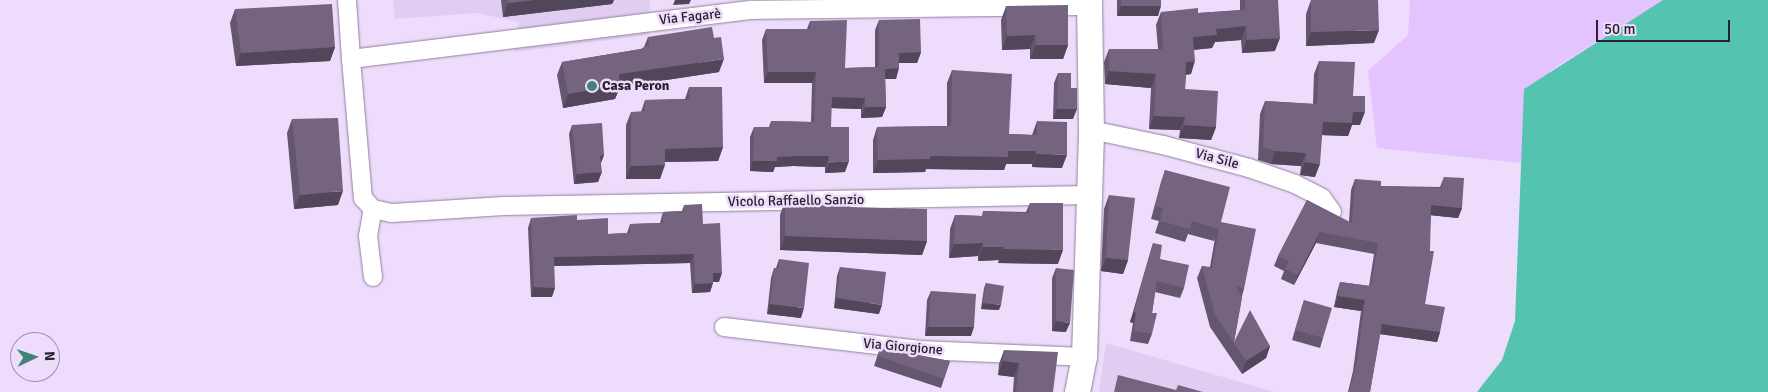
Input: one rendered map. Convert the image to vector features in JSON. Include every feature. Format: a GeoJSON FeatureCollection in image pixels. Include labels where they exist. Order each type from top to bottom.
{"type":"FeatureCollection","features":[{"type":"Feature","properties":{"kind":"street"},"geometry":{"type":"LineString","coordinates":[[347,0],[363,198],[373,209],[368,236],[373,277]]}},
{"type":"Feature","properties":{"kind":"street"},"geometry":{"type":"LineString","coordinates":[[1077,392],[1084,357],[1091,130],[1090,3]]}},
{"type":"Feature","properties":{"kind":"street","name":"Via Fagarè"},"geometry":{"type":"LineString","coordinates":[[351,58],[752,10],[1090,3]]}},
{"type":"Feature","properties":{"kind":"street","name":"Via Sile"},"geometry":{"type":"LineString","coordinates":[[1091,130],[1163,145],[1258,171],[1322,198],[1332,212]]}},
{"type":"Feature","properties":{"kind":"street","name":"Vicolo Raffaello Sanzio"},"geometry":{"type":"LineString","coordinates":[[373,209],[392,213],[504,206],[1089,195]]}},
{"type":"Feature","properties":{"kind":"street","name":"Via Giorgione"},"geometry":{"type":"LineString","coordinates":[[724,327],[920,350],[1084,357]]}},
{"type":"Feature","properties":{"kind":"shaded area"},"geometry":{"type":"Polygon","coordinates":[[[393,0],[650,0],[649,35],[515,52],[519,22],[476,13],[395,19],[393,0]]]}},
{"type":"Feature","properties":{"kind":"shaded area"},"geometry":{"type":"Polygon","coordinates":[[[1410,0],[1664,0],[1551,70],[1525,138],[1522,163],[1377,148],[1368,71],[1408,35],[1410,0]]]}},
{"type":"Feature","properties":{"kind":"shaded area"},"geometry":{"type":"Polygon","coordinates":[[[1663,0],[1768,0],[1768,392],[1477,392],[1502,360],[1515,321],[1524,89],[1663,0]]]}},
{"type":"Feature","properties":{"kind":"shaded area"},"geometry":{"type":"Polygon","coordinates":[[[1106,343],[1275,392],[1099,392],[1106,343]]]}},
{"type":"Feature","properties":{"kind":"building"},"geometry":{"type":"Polygon","coordinates":[[[508,0],[535,0],[508,3],[508,0]]]}},
{"type":"Feature","properties":{"kind":"building"},"geometry":{"type":"Polygon","coordinates":[[[1121,0],[1161,0],[1161,6],[1121,6],[1121,0]]]}},
{"type":"Feature","properties":{"kind":"building"},"geometry":{"type":"Polygon","coordinates":[[[1245,0],[1278,0],[1280,38],[1247,40],[1246,26],[1216,29],[1217,35],[1193,37],[1195,61],[1186,62],[1185,89],[1218,91],[1216,127],[1184,125],[1185,117],[1154,116],[1156,74],[1109,71],[1109,49],[1163,49],[1161,12],[1198,8],[1198,13],[1245,10],[1245,0]]]}},
{"type":"Feature","properties":{"kind":"building"},"geometry":{"type":"Polygon","coordinates":[[[1311,0],[1378,0],[1379,30],[1311,32],[1311,0]]]}},
{"type":"Feature","properties":{"kind":"building"},"geometry":{"type":"Polygon","coordinates":[[[332,4],[335,47],[241,53],[235,9],[332,4]]]}},
{"type":"Feature","properties":{"kind":"building"},"geometry":{"type":"Polygon","coordinates":[[[1068,5],[1068,45],[1036,45],[1035,35],[1007,36],[1006,6],[1068,5]]]}},
{"type":"Feature","properties":{"kind":"building"},"geometry":{"type":"Polygon","coordinates":[[[920,19],[921,52],[899,53],[899,68],[885,69],[886,107],[865,107],[865,98],[832,97],[831,127],[849,127],[849,161],[829,163],[829,156],[797,156],[777,157],[777,161],[753,161],[754,127],[771,127],[771,121],[814,122],[816,72],[768,72],[766,29],[810,29],[810,21],[847,20],[845,68],[879,67],[879,20],[920,19]]]}},
{"type":"Feature","properties":{"kind":"building"},"geometry":{"type":"Polygon","coordinates":[[[712,27],[714,38],[721,37],[724,59],[619,74],[620,85],[568,94],[562,62],[641,49],[649,45],[648,37],[712,27]]]}},
{"type":"Feature","properties":{"kind":"building"},"geometry":{"type":"Polygon","coordinates":[[[1319,61],[1355,62],[1353,96],[1365,96],[1365,112],[1353,112],[1352,123],[1323,122],[1320,164],[1305,162],[1306,153],[1275,151],[1263,147],[1265,101],[1317,104],[1319,61]]]}},
{"type":"Feature","properties":{"kind":"building"},"geometry":{"type":"Polygon","coordinates":[[[952,70],[1012,74],[1009,134],[1037,135],[1037,121],[1067,122],[1067,155],[1036,154],[1036,151],[1008,151],[1008,157],[930,156],[930,159],[878,160],[877,127],[951,126],[952,70]]]}},
{"type":"Feature","properties":{"kind":"building"},"geometry":{"type":"Polygon","coordinates":[[[1058,73],[1071,73],[1071,88],[1077,88],[1077,109],[1057,109],[1058,73]]]}},
{"type":"Feature","properties":{"kind":"building"},"geometry":{"type":"Polygon","coordinates":[[[689,87],[722,87],[723,147],[665,149],[665,165],[631,166],[631,112],[645,111],[645,100],[690,99],[689,87]]]}},
{"type":"Feature","properties":{"kind":"building"},"geometry":{"type":"Polygon","coordinates":[[[338,118],[343,191],[300,195],[292,119],[338,118]]]}},
{"type":"Feature","properties":{"kind":"building"},"geometry":{"type":"Polygon","coordinates":[[[602,123],[604,155],[600,156],[602,172],[577,174],[572,125],[602,123]]]}},
{"type":"Feature","properties":{"kind":"building"},"geometry":{"type":"Polygon","coordinates":[[[1165,170],[1230,187],[1221,222],[1256,229],[1244,289],[1235,285],[1242,298],[1234,342],[1250,310],[1270,346],[1246,361],[1215,315],[1202,266],[1212,268],[1219,229],[1192,221],[1190,229],[1160,221],[1163,208],[1155,206],[1165,170]]]}},
{"type":"Feature","properties":{"kind":"building"},"geometry":{"type":"Polygon","coordinates":[[[1444,177],[1464,178],[1462,208],[1431,205],[1430,251],[1434,251],[1425,304],[1445,307],[1440,332],[1382,324],[1370,392],[1349,392],[1357,361],[1365,300],[1338,296],[1340,282],[1371,286],[1378,243],[1320,232],[1298,275],[1285,269],[1289,261],[1278,256],[1307,200],[1352,223],[1355,179],[1381,181],[1381,186],[1442,188],[1444,177]]]}},
{"type":"Feature","properties":{"kind":"building"},"geometry":{"type":"Polygon","coordinates":[[[1109,195],[1135,198],[1128,260],[1106,258],[1109,195]]]}},
{"type":"Feature","properties":{"kind":"building"},"geometry":{"type":"Polygon","coordinates":[[[785,201],[851,202],[850,207],[927,209],[927,241],[785,236],[785,201]]]}},
{"type":"Feature","properties":{"kind":"building"},"geometry":{"type":"Polygon","coordinates":[[[1030,203],[1063,203],[1063,250],[1003,249],[1004,247],[983,247],[983,243],[954,244],[955,215],[983,216],[983,211],[1029,213],[1030,203]]]}},
{"type":"Feature","properties":{"kind":"building"},"geometry":{"type":"Polygon","coordinates":[[[702,204],[703,224],[720,223],[722,273],[713,273],[713,283],[695,284],[694,254],[554,257],[555,288],[534,287],[531,218],[577,215],[577,220],[608,218],[608,234],[630,233],[630,224],[663,223],[663,212],[684,211],[684,205],[702,204]]]}},
{"type":"Feature","properties":{"kind":"building"},"geometry":{"type":"Polygon","coordinates":[[[1153,243],[1162,245],[1160,259],[1189,265],[1184,288],[1157,281],[1152,313],[1157,313],[1152,334],[1134,331],[1136,313],[1134,312],[1153,243]]]}},
{"type":"Feature","properties":{"kind":"building"},"geometry":{"type":"Polygon","coordinates":[[[779,259],[809,263],[804,308],[770,304],[774,268],[778,268],[779,259]]]}},
{"type":"Feature","properties":{"kind":"building"},"geometry":{"type":"Polygon","coordinates":[[[840,267],[886,272],[882,305],[837,298],[840,267]]]}},
{"type":"Feature","properties":{"kind":"building"},"geometry":{"type":"Polygon","coordinates":[[[1056,268],[1074,270],[1070,323],[1056,321],[1056,268]]]}},
{"type":"Feature","properties":{"kind":"building"},"geometry":{"type":"Polygon","coordinates":[[[986,283],[1004,286],[1001,305],[983,303],[986,283]]]}},
{"type":"Feature","properties":{"kind":"building"},"geometry":{"type":"Polygon","coordinates":[[[931,291],[976,294],[974,327],[928,327],[931,291]]]}},
{"type":"Feature","properties":{"kind":"building"},"geometry":{"type":"Polygon","coordinates":[[[1304,300],[1332,308],[1323,338],[1295,330],[1304,300]]]}},
{"type":"Feature","properties":{"kind":"building"},"geometry":{"type":"Polygon","coordinates":[[[880,348],[950,361],[944,379],[878,356],[880,348]]]}},
{"type":"Feature","properties":{"kind":"building"},"geometry":{"type":"Polygon","coordinates":[[[1004,350],[1058,352],[1053,392],[1016,392],[1019,363],[1003,361],[1004,350]]]}},
{"type":"Feature","properties":{"kind":"building"},"geometry":{"type":"Polygon","coordinates":[[[1118,375],[1176,390],[1178,385],[1203,392],[1114,392],[1118,375]]]}},
{"type":"Feature","properties":{"kind":"place","name":"Casa Peron"},"geometry":{"type":"Point","coordinates":[592,86]}}]}
